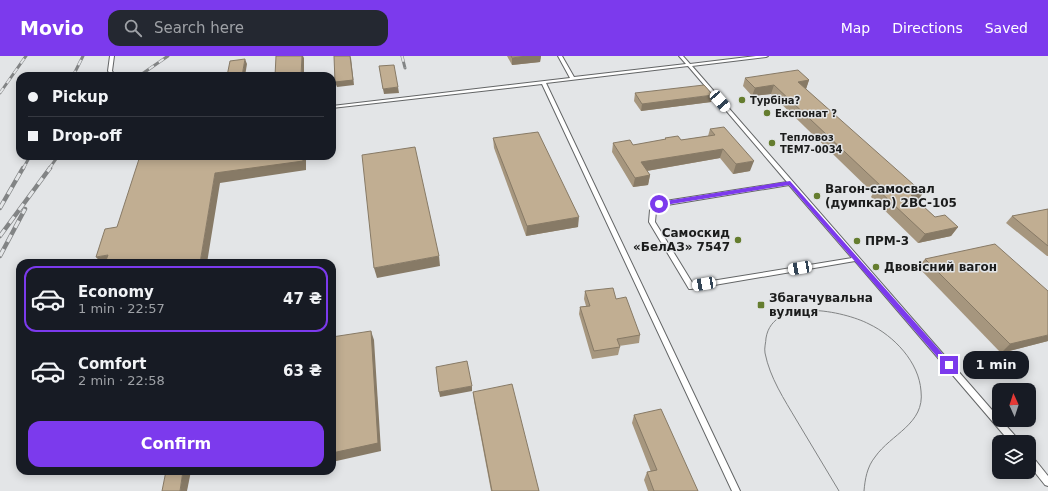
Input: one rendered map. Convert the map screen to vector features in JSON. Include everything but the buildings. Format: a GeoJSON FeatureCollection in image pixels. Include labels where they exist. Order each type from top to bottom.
{"type":"FeatureCollection","features":[{"type":"Feature","properties":{"kind":"lane"},"geometry":{"type":"LineString","coordinates":[[111,72],[112,56]]}},
{"type":"Feature","properties":{"kind":"lane"},"geometry":{"type":"LineString","coordinates":[[560,56],[573,79]]}},
{"type":"Feature","properties":{"kind":"lane"},"geometry":{"type":"LineString","coordinates":[[681,56],[1009,435]]}},
{"type":"Feature","properties":{"kind":"lane"},"geometry":{"type":"LineString","coordinates":[[336,107],[766,56]]}},
{"type":"Feature","properties":{"kind":"lane"},"geometry":{"type":"LineString","coordinates":[[544,83],[736,491]]}},
{"type":"Feature","properties":{"kind":"lane"},"geometry":{"type":"LineString","coordinates":[[790,183],[659,204],[653,210],[652,222],[691,287],[856,259]]}},
{"type":"Feature","properties":{"kind":"lane"},"geometry":{"type":"LineString","coordinates":[[1036,467],[1048,482]]}},
{"type":"Feature","properties":{"kind":"tram line"},"geometry":{"type":"LineString","coordinates":[[839,491],[787,405],[767,362],[765,353],[766,338],[771,325],[782,316],[795,312],[811,310],[827,312],[858,319],[869,324],[887,335],[896,343],[904,351],[916,370],[921,391],[921,402],[918,412],[906,428],[882,449],[872,461],[867,473],[864,491]]}},
{"type":"Feature","properties":{"kind":"railway"},"geometry":{"type":"LineString","coordinates":[[0,93],[26,56]]}},
{"type":"Feature","properties":{"kind":"railway"},"geometry":{"type":"LineString","coordinates":[[75,72],[83,56]]}},
{"type":"Feature","properties":{"kind":"railway"},"geometry":{"type":"LineString","coordinates":[[145,72],[168,56]]}},
{"type":"Feature","properties":{"kind":"railway"},"geometry":{"type":"LineString","coordinates":[[402,56],[405,68]]}},
{"type":"Feature","properties":{"kind":"railway"},"geometry":{"type":"LineString","coordinates":[[23,169],[28,160]]}},
{"type":"Feature","properties":{"kind":"railway"},"geometry":{"type":"LineString","coordinates":[[49,169],[55,160]]}},
{"type":"Feature","properties":{"kind":"railway"},"geometry":{"type":"LineString","coordinates":[[0,208],[23,168]]}},
{"type":"Feature","properties":{"kind":"railway"},"geometry":{"type":"LineString","coordinates":[[0,236],[50,168]]}},
{"type":"Feature","properties":{"kind":"railway"},"geometry":{"type":"LineString","coordinates":[[0,256],[25,209]]}},
{"type":"Feature","properties":{"kind":"place","name":"Турбіна?"},"geometry":{"type":"Point","coordinates":[742,100]}},
{"type":"Feature","properties":{"kind":"place","name":"Експонат ?"},"geometry":{"type":"Point","coordinates":[767,113]}},
{"type":"Feature","properties":{"kind":"place","name":"Тепловоз ТЕМ7-0034"},"geometry":{"type":"Point","coordinates":[772,143]}},
{"type":"Feature","properties":{"kind":"place","name":"Вагон-самосвал (думпкар) 2ВС-105"},"geometry":{"type":"Point","coordinates":[817,196]}},
{"type":"Feature","properties":{"kind":"place","name":"Самоскид «БелАЗ» 7547"},"geometry":{"type":"Point","coordinates":[738,240]}},
{"type":"Feature","properties":{"kind":"place","name":"ПРМ-3"},"geometry":{"type":"Point","coordinates":[857,241]}},
{"type":"Feature","properties":{"kind":"place","name":"Двовісний вагон"},"geometry":{"type":"Point","coordinates":[876,267]}},
{"type":"Feature","properties":{"kind":"place","name":"Збагачувальна вулиця"},"geometry":{"type":"Point","coordinates":[761,305]}},
{"type":"Feature","properties":{"kind":"route"},"geometry":{"type":"LineString","coordinates":[[659,204],[790,183],[949,365]]}}]}
